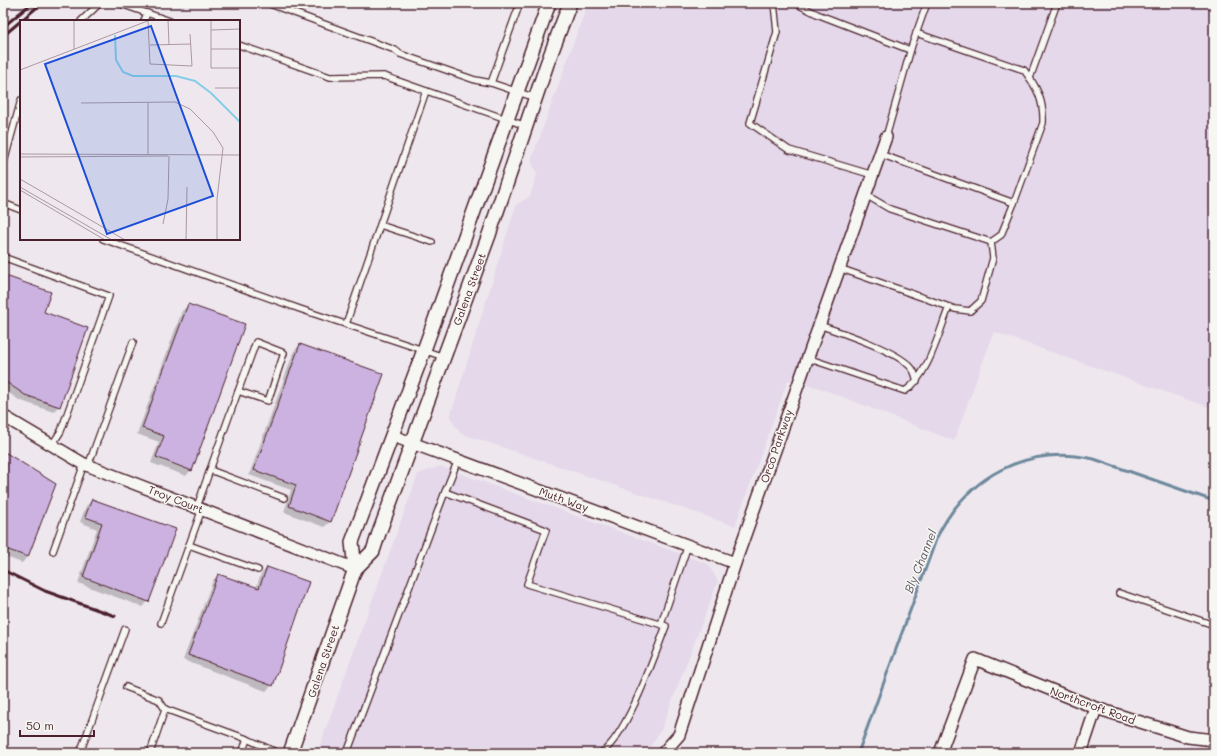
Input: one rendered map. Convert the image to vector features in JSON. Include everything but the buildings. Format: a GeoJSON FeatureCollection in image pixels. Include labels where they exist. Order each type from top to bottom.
{"type":"FeatureCollection","features":[{"type":"Feature","properties":{"kind":"street","name":"Galena Street"},"geometry":{"type":"LineString","coordinates":[[355,569],[352,542],[518,93],[549,3]]}},
{"type":"Feature","properties":{"kind":"street","name":"Galena Street"},"geometry":{"type":"LineString","coordinates":[[290,753],[355,569],[372,551],[489,235],[570,3]]}},
{"type":"Feature","properties":{"kind":"street","name":"Orco Parkway"},"geometry":{"type":"LineString","coordinates":[[663,753],[679,735],[736,563],[886,137]]}},
{"type":"Feature","properties":{"kind":"street","name":"Troy Court"},"geometry":{"type":"LineString","coordinates":[[3,416],[86,465],[355,569]]}},
{"type":"Feature","properties":{"kind":"street","name":"Muth Way"},"geometry":{"type":"LineString","coordinates":[[392,436],[736,563]]}},
{"type":"Feature","properties":{"kind":"street","name":"Northcroft Road"},"geometry":{"type":"LineString","coordinates":[[940,753],[975,659],[1096,708],[1188,737],[1214,740]]}},
{"type":"Feature","properties":{"kind":"street"},"geometry":{"type":"LineString","coordinates":[[1081,753],[1096,708]]}},
{"type":"Feature","properties":{"kind":"lane"},"geometry":{"type":"LineString","coordinates":[[82,20],[100,3]]}},
{"type":"Feature","properties":{"kind":"lane"},"geometry":{"type":"LineString","coordinates":[[118,3],[167,20]]}},
{"type":"Feature","properties":{"kind":"lane"},"geometry":{"type":"LineString","coordinates":[[267,3],[395,50],[400,54],[475,80],[491,83],[536,98]]}},
{"type":"Feature","properties":{"kind":"lane"},"geometry":{"type":"LineString","coordinates":[[491,83],[520,3]]}},
{"type":"Feature","properties":{"kind":"lane"},"geometry":{"type":"LineString","coordinates":[[774,3],[777,32],[750,123],[789,150],[872,175]]}},
{"type":"Feature","properties":{"kind":"lane"},"geometry":{"type":"LineString","coordinates":[[795,3],[817,14],[910,50]]}},
{"type":"Feature","properties":{"kind":"lane"},"geometry":{"type":"LineString","coordinates":[[886,137],[910,50],[926,3]]}},
{"type":"Feature","properties":{"kind":"lane"},"geometry":{"type":"LineString","coordinates":[[1030,78],[1057,3]]}},
{"type":"Feature","properties":{"kind":"lane"},"geometry":{"type":"LineString","coordinates":[[144,20],[147,13]]}},
{"type":"Feature","properties":{"kind":"lane"},"geometry":{"type":"LineString","coordinates":[[916,33],[1024,70],[1041,97],[1043,123],[1001,235],[991,242]]}},
{"type":"Feature","properties":{"kind":"lane"},"geometry":{"type":"LineString","coordinates":[[240,45],[330,76],[384,76],[526,126]]}},
{"type":"Feature","properties":{"kind":"lane"},"geometry":{"type":"LineString","coordinates":[[346,324],[426,91]]}},
{"type":"Feature","properties":{"kind":"lane"},"geometry":{"type":"LineString","coordinates":[[3,166],[20,104]]}},
{"type":"Feature","properties":{"kind":"lane"},"geometry":{"type":"LineString","coordinates":[[880,154],[1014,203]]}},
{"type":"Feature","properties":{"kind":"lane"},"geometry":{"type":"LineString","coordinates":[[866,195],[890,210],[991,242]]}},
{"type":"Feature","properties":{"kind":"lane"},"geometry":{"type":"LineString","coordinates":[[3,203],[20,210]]}},
{"type":"Feature","properties":{"kind":"lane"},"geometry":{"type":"LineString","coordinates":[[380,225],[432,242]]}},
{"type":"Feature","properties":{"kind":"lane"},"geometry":{"type":"LineString","coordinates":[[106,240],[300,309],[444,357]]}},
{"type":"Feature","properties":{"kind":"lane"},"geometry":{"type":"LineString","coordinates":[[839,268],[949,307],[970,311],[981,301],[994,258],[991,242]]}},
{"type":"Feature","properties":{"kind":"lane"},"geometry":{"type":"LineString","coordinates":[[3,257],[109,296],[60,431],[52,445]]}},
{"type":"Feature","properties":{"kind":"lane"},"geometry":{"type":"LineString","coordinates":[[807,358],[905,391],[917,381],[928,360],[949,307]]}},
{"type":"Feature","properties":{"kind":"lane"},"geometry":{"type":"LineString","coordinates":[[819,325],[852,336],[903,361],[913,369],[917,381]]}},
{"type":"Feature","properties":{"kind":"lane"},"geometry":{"type":"LineString","coordinates":[[53,551],[133,342]]}},
{"type":"Feature","properties":{"kind":"lane"},"geometry":{"type":"LineString","coordinates":[[161,623],[189,545],[210,470],[238,391],[256,342],[284,353],[268,401],[238,391]]}},
{"type":"Feature","properties":{"kind":"lane"},"geometry":{"type":"LineString","coordinates":[[348,753],[458,460]]}},
{"type":"Feature","properties":{"kind":"lane"},"geometry":{"type":"LineString","coordinates":[[210,470],[284,498]]}},
{"type":"Feature","properties":{"kind":"lane"},"geometry":{"type":"LineString","coordinates":[[445,492],[546,530],[527,584],[666,626],[635,704],[610,747],[601,753]]}},
{"type":"Feature","properties":{"kind":"lane"},"geometry":{"type":"LineString","coordinates":[[189,545],[258,570]]}},
{"type":"Feature","properties":{"kind":"lane"},"geometry":{"type":"LineString","coordinates":[[661,624],[688,545]]}},
{"type":"Feature","properties":{"kind":"lane"},"geometry":{"type":"LineString","coordinates":[[1119,593],[1214,624]]}},
{"type":"Feature","properties":{"kind":"lane"},"geometry":{"type":"LineString","coordinates":[[80,753],[125,629]]}},
{"type":"Feature","properties":{"kind":"lane"},"geometry":{"type":"LineString","coordinates":[[126,687],[159,700],[165,709],[247,739],[278,753]]}},
{"type":"Feature","properties":{"kind":"lane"},"geometry":{"type":"LineString","coordinates":[[150,753],[165,709]]}},
{"type":"Feature","properties":{"kind":"lane"},"geometry":{"type":"LineString","coordinates":[[242,753],[247,739]]}},
{"type":"Feature","properties":{"kind":"shaded area"},"geometry":{"type":"Polygon","coordinates":[[[588,3],[1214,3],[1214,409],[994,332],[954,441],[817,387],[788,380],[735,526],[460,433],[450,417],[516,205],[530,196],[537,174],[531,161],[588,3]]]}},
{"type":"Feature","properties":{"kind":"shaded area"},"geometry":{"type":"Polygon","coordinates":[[[440,466],[708,564],[718,581],[661,730],[646,753],[317,753],[418,474],[440,466]]]}},
{"type":"Feature","properties":{"kind":"waterway","name":"Bly Channel"},"geometry":{"type":"LineString","coordinates":[[858,753],[937,537],[950,516],[965,497],[982,482],[1002,470],[1023,461],[1045,456],[1069,456],[1094,459],[1214,501]]}},
{"type":"Feature","properties":{"kind":"railway"},"geometry":{"type":"LineString","coordinates":[[3,27],[32,3]]}},
{"type":"Feature","properties":{"kind":"railway"},"geometry":{"type":"LineString","coordinates":[[22,20],[42,3]]}},
{"type":"Feature","properties":{"kind":"railway"},"geometry":{"type":"LineString","coordinates":[[3,36],[20,22]]}},
{"type":"Feature","properties":{"kind":"railway"},"geometry":{"type":"LineString","coordinates":[[3,570],[45,591],[115,616]]}}]}
